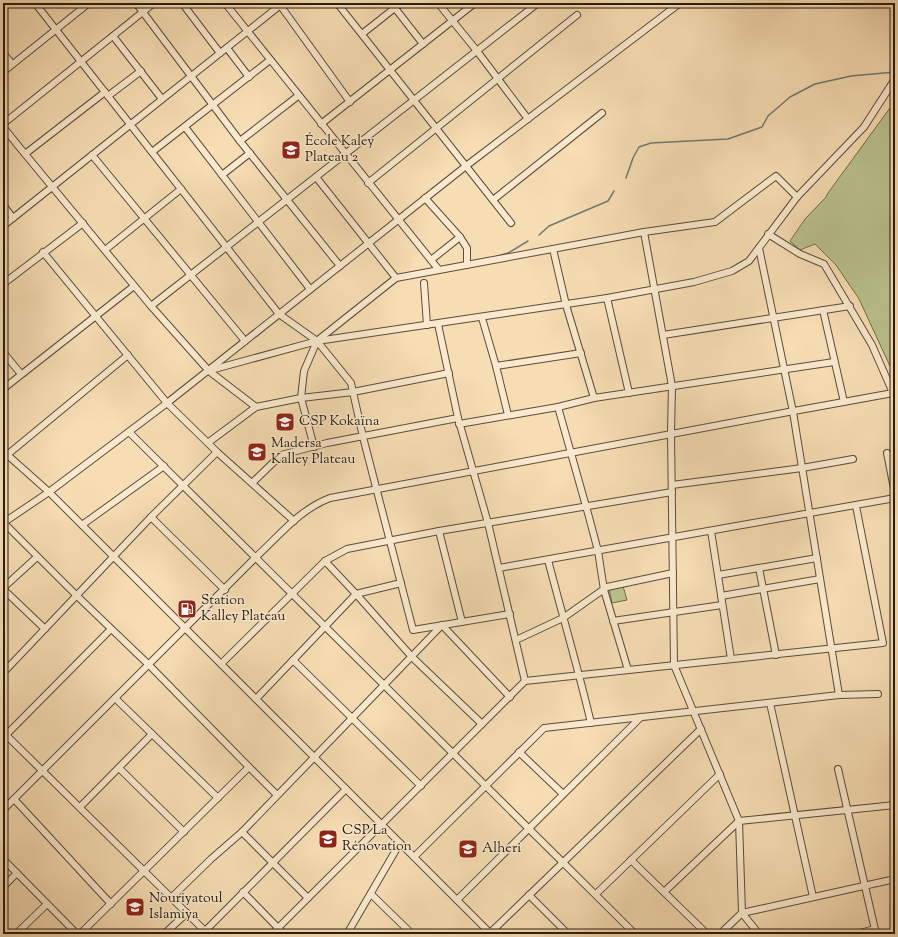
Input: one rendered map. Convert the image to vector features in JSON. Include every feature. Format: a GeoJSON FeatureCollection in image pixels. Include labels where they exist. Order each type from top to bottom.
{"type":"FeatureCollection","features":[{"type":"Feature","properties":{"kind":"street"},"geometry":{"type":"LineString","coordinates":[[35,3],[279,314],[317,341],[351,383],[362,437],[377,489],[413,630],[510,614]]}},
{"type":"Feature","properties":{"kind":"street"},"geometry":{"type":"LineString","coordinates":[[3,72],[89,3]]}},
{"type":"Feature","properties":{"kind":"street"},"geometry":{"type":"LineString","coordinates":[[136,3],[240,141],[340,266]]}},
{"type":"Feature","properties":{"kind":"street"},"geometry":{"type":"LineString","coordinates":[[3,124],[154,3]]}},
{"type":"Feature","properties":{"kind":"street"},"geometry":{"type":"LineString","coordinates":[[182,3],[220,53]]}},
{"type":"Feature","properties":{"kind":"street"},"geometry":{"type":"LineString","coordinates":[[225,3],[298,96],[439,270]]}},
{"type":"Feature","properties":{"kind":"street"},"geometry":{"type":"LineString","coordinates":[[362,34],[393,5],[401,3]]}},
{"type":"Feature","properties":{"kind":"street"},"geometry":{"type":"LineString","coordinates":[[438,3],[477,51],[528,119]]}},
{"type":"Feature","properties":{"kind":"street"},"geometry":{"type":"LineString","coordinates":[[321,124],[475,3]]}},
{"type":"Feature","properties":{"kind":"street"},"geometry":{"type":"LineString","coordinates":[[151,306],[538,3]]}},
{"type":"Feature","properties":{"kind":"street"},"geometry":{"type":"LineString","coordinates":[[278,795],[149,665],[37,557],[3,522],[49,492],[209,371],[368,242],[680,3]]}},
{"type":"Feature","properties":{"kind":"street"},"geometry":{"type":"LineString","coordinates":[[3,226],[281,4],[350,102]]}},
{"type":"Feature","properties":{"kind":"street"},"geometry":{"type":"LineString","coordinates":[[340,4],[390,70],[511,223]]}},
{"type":"Feature","properties":{"kind":"street"},"geometry":{"type":"LineString","coordinates":[[393,5],[423,44]]}},
{"type":"Feature","properties":{"kind":"street"},"geometry":{"type":"LineString","coordinates":[[368,183],[577,15]]}},
{"type":"Feature","properties":{"kind":"street"},"geometry":{"type":"LineString","coordinates":[[113,36],[162,99]]}},
{"type":"Feature","properties":{"kind":"street"},"geometry":{"type":"LineString","coordinates":[[227,48],[249,77]]}},
{"type":"Feature","properties":{"kind":"street"},"geometry":{"type":"LineString","coordinates":[[3,53],[12,64]]}},
{"type":"Feature","properties":{"kind":"street"},"geometry":{"type":"LineString","coordinates":[[152,152],[270,60]]}},
{"type":"Feature","properties":{"kind":"street"},"geometry":{"type":"LineString","coordinates":[[25,154],[106,94],[141,72]]}},
{"type":"Feature","properties":{"kind":"street"},"geometry":{"type":"LineString","coordinates":[[209,371],[317,341],[482,318],[655,290],[709,279],[732,271],[749,260],[797,197],[864,127],[895,79]]}},
{"type":"Feature","properties":{"kind":"street"},"geometry":{"type":"LineString","coordinates":[[240,141],[298,96]]}},
{"type":"Feature","properties":{"kind":"street"},"geometry":{"type":"LineString","coordinates":[[493,200],[602,113]]}},
{"type":"Feature","properties":{"kind":"street"},"geometry":{"type":"LineString","coordinates":[[3,127],[134,286],[209,371],[256,407]]}},
{"type":"Feature","properties":{"kind":"street"},"geometry":{"type":"LineString","coordinates":[[185,127],[310,289]]}},
{"type":"Feature","properties":{"kind":"street"},"geometry":{"type":"LineString","coordinates":[[222,176],[250,153]]}},
{"type":"Feature","properties":{"kind":"street"},"geometry":{"type":"LineString","coordinates":[[92,155],[245,341]]}},
{"type":"Feature","properties":{"kind":"street"},"geometry":{"type":"LineString","coordinates":[[314,447],[301,398],[304,371],[317,341],[396,278],[644,232],[715,222],[776,176],[797,197]]}},
{"type":"Feature","properties":{"kind":"street"},"geometry":{"type":"LineString","coordinates":[[316,177],[396,278]]}},
{"type":"Feature","properties":{"kind":"street"},"geometry":{"type":"LineString","coordinates":[[105,250],[181,189]]}},
{"type":"Feature","properties":{"kind":"street"},"geometry":{"type":"LineString","coordinates":[[425,198],[460,237],[467,248],[467,265]]}},
{"type":"Feature","properties":{"kind":"street"},"geometry":{"type":"LineString","coordinates":[[3,205],[13,218]]}},
{"type":"Feature","properties":{"kind":"street"},"geometry":{"type":"LineString","coordinates":[[3,284],[83,223]]}},
{"type":"Feature","properties":{"kind":"street"},"geometry":{"type":"LineString","coordinates":[[644,232],[672,386],[671,433],[674,665],[739,821],[742,913],[759,934]]}},
{"type":"Feature","properties":{"kind":"street"},"geometry":{"type":"LineString","coordinates":[[3,810],[225,590],[256,557],[311,506],[330,498],[473,470],[893,394],[872,345],[824,264],[800,254],[768,234]]}},
{"type":"Feature","properties":{"kind":"street"},"geometry":{"type":"LineString","coordinates":[[431,260],[460,237]]}},
{"type":"Feature","properties":{"kind":"street"},"geometry":{"type":"LineString","coordinates":[[759,248],[793,412],[839,695]]}},
{"type":"Feature","properties":{"kind":"street"},"geometry":{"type":"LineString","coordinates":[[553,249],[566,305],[594,398]]}},
{"type":"Feature","properties":{"kind":"street"},"geometry":{"type":"LineString","coordinates":[[43,252],[167,403],[209,442],[217,452],[294,521]]}},
{"type":"Feature","properties":{"kind":"street"},"geometry":{"type":"LineString","coordinates":[[424,283],[427,325]]}},
{"type":"Feature","properties":{"kind":"street"},"geometry":{"type":"LineString","coordinates":[[3,389],[134,286]]}},
{"type":"Feature","properties":{"kind":"street"},"geometry":{"type":"LineString","coordinates":[[607,298],[629,393]]}},
{"type":"Feature","properties":{"kind":"street"},"geometry":{"type":"LineString","coordinates":[[663,335],[850,306]]}},
{"type":"Feature","properties":{"kind":"street"},"geometry":{"type":"LineString","coordinates":[[823,310],[844,402]]}},
{"type":"Feature","properties":{"kind":"street"},"geometry":{"type":"LineString","coordinates":[[482,318],[508,415]]}},
{"type":"Feature","properties":{"kind":"street"},"geometry":{"type":"LineString","coordinates":[[438,324],[459,421],[488,523],[526,681]]}},
{"type":"Feature","properties":{"kind":"street"},"geometry":{"type":"LineString","coordinates":[[3,352],[21,374]]}},
{"type":"Feature","properties":{"kind":"street"},"geometry":{"type":"LineString","coordinates":[[496,366],[581,353]]}},
{"type":"Feature","properties":{"kind":"street"},"geometry":{"type":"LineString","coordinates":[[128,355],[4,453],[49,492],[114,556],[490,934],[701,729]]}},
{"type":"Feature","properties":{"kind":"street"},"geometry":{"type":"LineString","coordinates":[[252,483],[281,455],[332,442],[459,421],[508,415],[594,398],[834,362]]}},
{"type":"Feature","properties":{"kind":"street"},"geometry":{"type":"LineString","coordinates":[[209,442],[256,407],[301,398],[352,392],[449,372]]}},
{"type":"Feature","properties":{"kind":"street"},"geometry":{"type":"LineString","coordinates":[[558,406],[598,551],[604,590],[628,670]]}},
{"type":"Feature","properties":{"kind":"street"},"geometry":{"type":"LineString","coordinates":[[129,432],[635,934]]}},
{"type":"Feature","properties":{"kind":"street"},"geometry":{"type":"LineString","coordinates":[[3,673],[151,517],[217,452]]}},
{"type":"Feature","properties":{"kind":"street"},"geometry":{"type":"LineString","coordinates":[[887,453],[895,494]]}},
{"type":"Feature","properties":{"kind":"street"},"geometry":{"type":"LineString","coordinates":[[221,664],[325,561],[347,549],[439,531],[586,506],[672,488],[853,459]]}},
{"type":"Feature","properties":{"kind":"street"},"geometry":{"type":"LineString","coordinates":[[82,525],[164,466]]}},
{"type":"Feature","properties":{"kind":"street"},"geometry":{"type":"LineString","coordinates":[[499,568],[895,498]]}},
{"type":"Feature","properties":{"kind":"street"},"geometry":{"type":"LineString","coordinates":[[272,934],[526,681],[883,644],[856,506]]}},
{"type":"Feature","properties":{"kind":"street"},"geometry":{"type":"LineString","coordinates":[[151,517],[225,590]]}},
{"type":"Feature","properties":{"kind":"street"},"geometry":{"type":"LineString","coordinates":[[439,531],[462,622]]}},
{"type":"Feature","properties":{"kind":"street"},"geometry":{"type":"LineString","coordinates":[[711,531],[731,660]]}},
{"type":"Feature","properties":{"kind":"street"},"geometry":{"type":"LineString","coordinates":[[37,557],[3,588],[45,630]]}},
{"type":"Feature","properties":{"kind":"street"},"geometry":{"type":"LineString","coordinates":[[718,575],[817,558]]}},
{"type":"Feature","properties":{"kind":"street"},"geometry":{"type":"LineString","coordinates":[[548,560],[580,675],[591,723]]}},
{"type":"Feature","properties":{"kind":"street"},"geometry":{"type":"LineString","coordinates":[[325,561],[412,657],[482,724]]}},
{"type":"Feature","properties":{"kind":"street"},"geometry":{"type":"LineString","coordinates":[[759,568],[776,655]]}},
{"type":"Feature","properties":{"kind":"street"},"geometry":{"type":"LineString","coordinates":[[516,640],[563,618],[608,587],[673,573]]}},
{"type":"Feature","properties":{"kind":"street"},"geometry":{"type":"LineString","coordinates":[[721,596],[820,579]]}},
{"type":"Feature","properties":{"kind":"street"},"geometry":{"type":"LineString","coordinates":[[256,698],[356,594],[401,583]]}},
{"type":"Feature","properties":{"kind":"street"},"geometry":{"type":"LineString","coordinates":[[614,621],[722,605]]}},
{"type":"Feature","properties":{"kind":"street"},"geometry":{"type":"LineString","coordinates":[[171,898],[211,859],[242,832],[442,625]]}},
{"type":"Feature","properties":{"kind":"street"},"geometry":{"type":"LineString","coordinates":[[442,625],[510,697]]}},
{"type":"Feature","properties":{"kind":"street"},"geometry":{"type":"LineString","coordinates":[[111,629],[4,735],[43,770],[207,932],[272,862],[346,789]]}},
{"type":"Feature","properties":{"kind":"street"},"geometry":{"type":"LineString","coordinates":[[293,660],[421,786]]}},
{"type":"Feature","properties":{"kind":"street"},"geometry":{"type":"LineString","coordinates":[[414,857],[544,728],[839,695],[878,694]]}},
{"type":"Feature","properties":{"kind":"street"},"geometry":{"type":"LineString","coordinates":[[115,698],[218,798]]}},
{"type":"Feature","properties":{"kind":"street"},"geometry":{"type":"LineString","coordinates":[[770,703],[813,897]]}},
{"type":"Feature","properties":{"kind":"street"},"geometry":{"type":"LineString","coordinates":[[457,900],[641,717]]}},
{"type":"Feature","properties":{"kind":"street"},"geometry":{"type":"LineString","coordinates":[[80,807],[152,734]]}},
{"type":"Feature","properties":{"kind":"street"},"geometry":{"type":"LineString","coordinates":[[519,752],[563,794]]}},
{"type":"Feature","properties":{"kind":"street"},"geometry":{"type":"LineString","coordinates":[[80,934],[249,767]]}},
{"type":"Feature","properties":{"kind":"street"},"geometry":{"type":"LineString","coordinates":[[119,768],[184,832]]}},
{"type":"Feature","properties":{"kind":"street"},"geometry":{"type":"LineString","coordinates":[[838,769],[876,932],[856,934]]}},
{"type":"Feature","properties":{"kind":"street"},"geometry":{"type":"LineString","coordinates":[[596,894],[720,774]]}},
{"type":"Feature","properties":{"kind":"street"},"geometry":{"type":"LineString","coordinates":[[14,799],[110,904]]}},
{"type":"Feature","properties":{"kind":"street"},"geometry":{"type":"LineString","coordinates":[[664,892],[739,821],[895,804]]}},
{"type":"Feature","properties":{"kind":"street"},"geometry":{"type":"LineString","coordinates":[[242,832],[308,898]]}},
{"type":"Feature","properties":{"kind":"street"},"geometry":{"type":"LineString","coordinates":[[347,934],[400,843]]}},
{"type":"Feature","properties":{"kind":"street"},"geometry":{"type":"LineString","coordinates":[[3,859],[77,934]]}},
{"type":"Feature","properties":{"kind":"street"},"geometry":{"type":"LineString","coordinates":[[631,860],[707,934]]}},
{"type":"Feature","properties":{"kind":"street"},"geometry":{"type":"LineString","coordinates":[[3,887],[17,873]]}},
{"type":"Feature","properties":{"kind":"street"},"geometry":{"type":"LineString","coordinates":[[720,934],[742,913],[895,878]]}},
{"type":"Feature","properties":{"kind":"street"},"geometry":{"type":"LineString","coordinates":[[243,892],[284,934]]}},
{"type":"Feature","properties":{"kind":"street"},"geometry":{"type":"LineString","coordinates":[[371,894],[412,934]]}},
{"type":"Feature","properties":{"kind":"street"},"geometry":{"type":"LineString","coordinates":[[529,895],[568,934]]}},
{"type":"Feature","properties":{"kind":"street"},"geometry":{"type":"LineString","coordinates":[[16,934],[47,904]]}},
{"type":"Feature","properties":{"kind":"street"},"geometry":{"type":"LineString","coordinates":[[164,934],[187,913]]}},
{"type":"Feature","properties":{"kind":"green space"},"geometry":{"type":"Polygon","coordinates":[[[895,101],[895,377],[859,299],[836,265],[815,244],[800,250],[790,241],[805,219],[826,197],[895,101]]]}},
{"type":"Feature","properties":{"kind":"green space"},"geometry":{"type":"Polygon","coordinates":[[[623,586],[627,600],[612,603],[609,589],[623,586]]]}},
{"type":"Feature","properties":{"kind":"waterway"},"geometry":{"type":"LineString","coordinates":[[626,178],[633,158],[639,147],[651,143],[728,139],[762,127],[768,116],[790,97],[815,84],[851,76],[895,72]]}},
{"type":"Feature","properties":{"kind":"waterway"},"geometry":{"type":"LineString","coordinates":[[539,235],[549,226],[608,201],[614,191]]}},
{"type":"Feature","properties":{"kind":"waterway"},"geometry":{"type":"LineString","coordinates":[[498,256],[508,253],[528,241]]}},
{"type":"Feature","properties":{"kind":"place","name":"École Kaley Plateau 2"},"geometry":{"type":"Point","coordinates":[291,150]}},
{"type":"Feature","properties":{"kind":"place","name":"CSP Kokaïna"},"geometry":{"type":"Point","coordinates":[285,422]}},
{"type":"Feature","properties":{"kind":"place","name":"Madersa Kalley Plateau"},"geometry":{"type":"Point","coordinates":[257,452]}},
{"type":"Feature","properties":{"kind":"place","name":"Station Kalley Plateau"},"geometry":{"type":"Point","coordinates":[187,609]}},
{"type":"Feature","properties":{"kind":"place","name":"CSP La Rénovation"},"geometry":{"type":"Point","coordinates":[328,839]}},
{"type":"Feature","properties":{"kind":"place","name":"Alheri"},"geometry":{"type":"Point","coordinates":[468,849]}},
{"type":"Feature","properties":{"kind":"place","name":"Nouriyatoul Islamiya"},"geometry":{"type":"Point","coordinates":[135,907]}}]}
